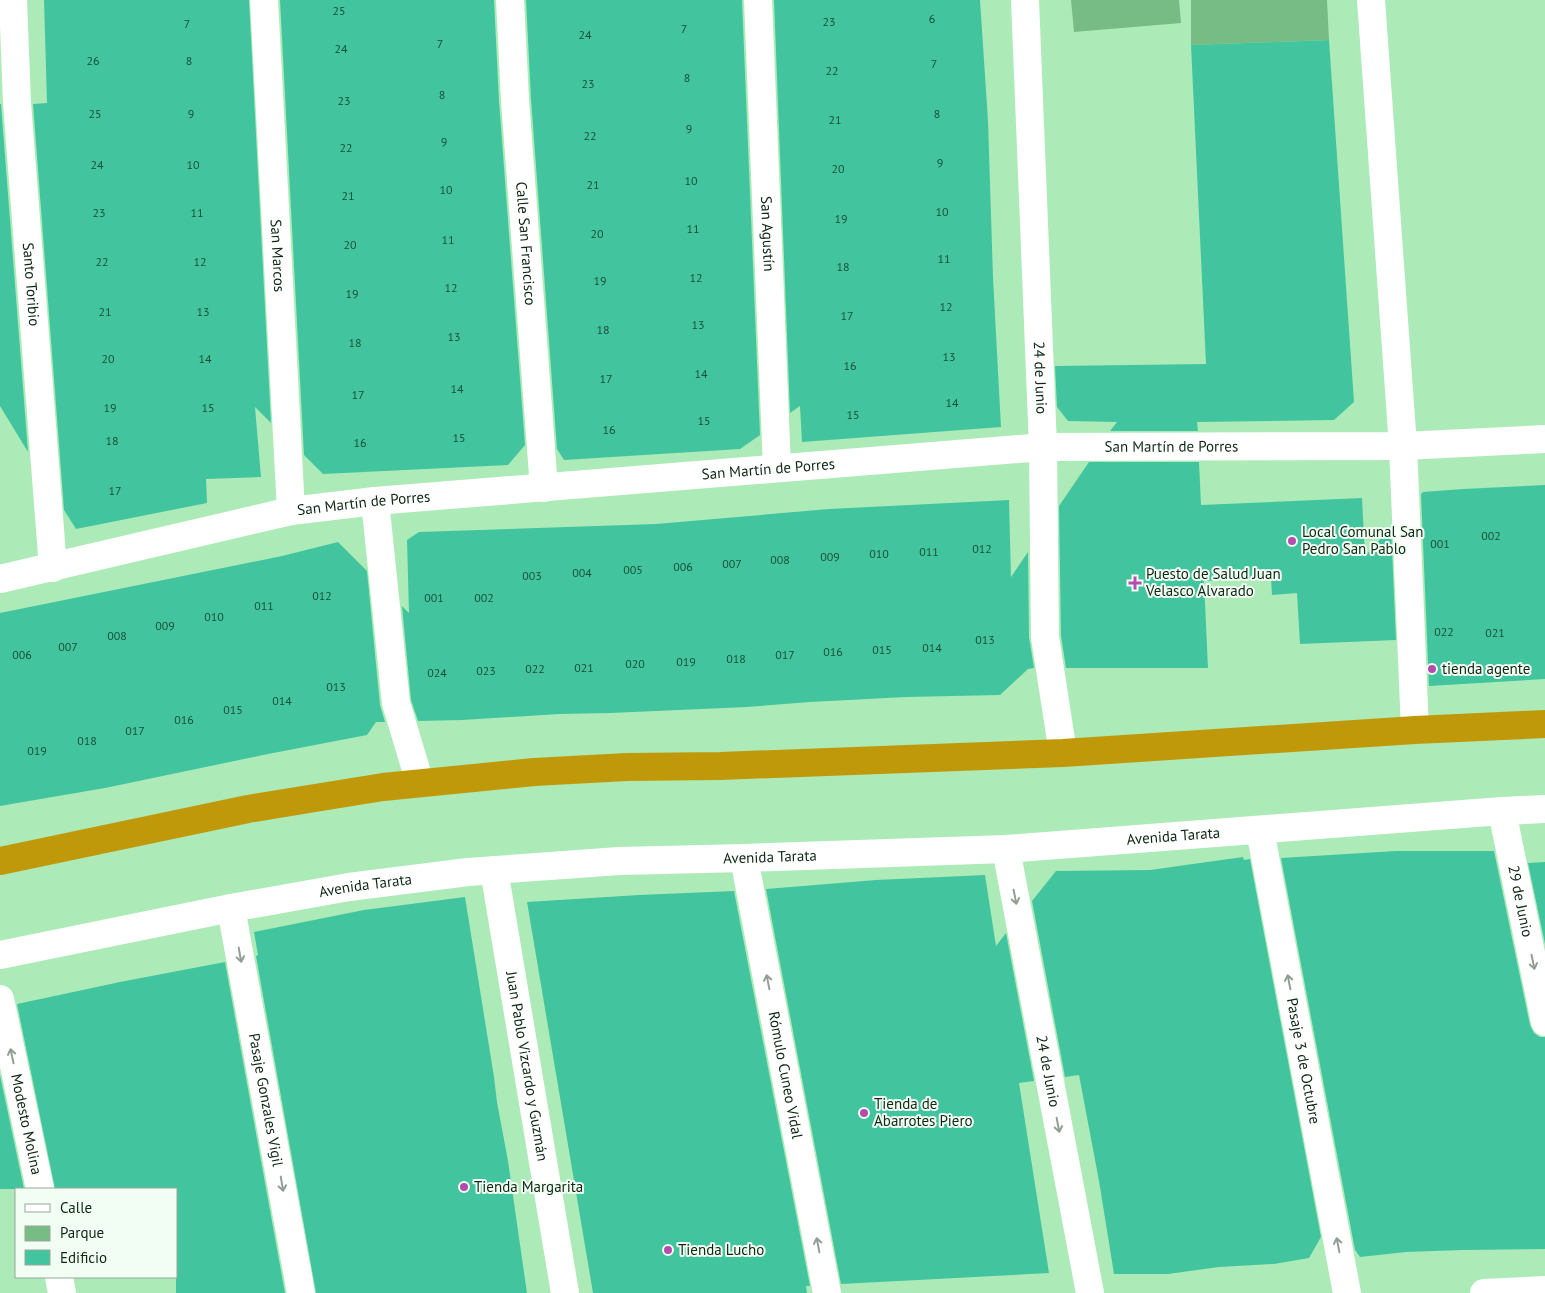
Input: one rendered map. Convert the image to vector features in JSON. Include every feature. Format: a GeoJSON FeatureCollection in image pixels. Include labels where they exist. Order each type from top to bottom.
{"type":"FeatureCollection","features":[{"type":"Feature","properties":{"kind":"highway"},"geometry":{"type":"LineString","coordinates":[[0,861],[248,809],[420,783],[534,772],[627,767],[720,766],[1064,753],[1415,730],[1545,724]]}},
{"type":"Feature","properties":{"kind":"street","name":"Santo Toribio"},"geometry":{"type":"LineString","coordinates":[[13,0],[17,103],[53,568]]}},
{"type":"Feature","properties":{"kind":"street","name":"San Marcos"},"geometry":{"type":"LineString","coordinates":[[264,0],[291,511]]}},
{"type":"Feature","properties":{"kind":"street","name":"Calle San Francisco"},"geometry":{"type":"LineString","coordinates":[[510,0],[515,100],[544,488]]}},
{"type":"Feature","properties":{"kind":"street","name":"San Agustín"},"geometry":{"type":"LineString","coordinates":[[758,0],[777,468]]}},
{"type":"Feature","properties":{"kind":"street","name":"24 de Junio"},"geometry":{"type":"LineString","coordinates":[[1025,0],[1043,447],[1045,637],[1064,753]]}},
{"type":"Feature","properties":{"kind":"street"},"geometry":{"type":"LineString","coordinates":[[1371,0],[1403,446],[1415,730]]}},
{"type":"Feature","properties":{"kind":"street","name":"San Martín de Porres"},"geometry":{"type":"LineString","coordinates":[[0,579],[291,511],[375,500],[1043,447],[1403,446],[1545,439]]}},
{"type":"Feature","properties":{"kind":"street"},"geometry":{"type":"LineString","coordinates":[[375,500],[396,703],[420,783]]}},
{"type":"Feature","properties":{"kind":"street","name":"Avenida Tarata"},"geometry":{"type":"LineString","coordinates":[[0,955],[231,908],[349,887],[494,870],[619,860],[744,858],[1006,849],[1545,809]]}},
{"type":"Feature","properties":{"kind":"street","name":"29 de Junio"},"geometry":{"type":"LineString","coordinates":[[1502,811],[1545,1022]]}},
{"type":"Feature","properties":{"kind":"street","name":"Pasaje 3 de Octubre"},"geometry":{"type":"LineString","coordinates":[[1260,830],[1347,1293]]}},
{"type":"Feature","properties":{"kind":"street","name":"24 de Junio"},"geometry":{"type":"LineString","coordinates":[[1006,849],[1090,1293]]}},
{"type":"Feature","properties":{"kind":"street","name":"Rómulo Cuneo Vidal"},"geometry":{"type":"LineString","coordinates":[[744,858],[827,1293]]}},
{"type":"Feature","properties":{"kind":"street","name":"Juan Pablo Vizcardo y Guzmán"},"geometry":{"type":"LineString","coordinates":[[494,870],[565,1293]]}},
{"type":"Feature","properties":{"kind":"street","name":"Pasaje Gonzales Vigil"},"geometry":{"type":"LineString","coordinates":[[231,908],[302,1293]]}},
{"type":"Feature","properties":{"kind":"street","name":"Modesto Molina"},"geometry":{"type":"LineString","coordinates":[[0,999],[40,1188]]}},
{"type":"Feature","properties":{"kind":"street"},"geometry":{"type":"LineString","coordinates":[[59,1278],[62,1293]]}},
{"type":"Feature","properties":{"kind":"street"},"geometry":{"type":"LineString","coordinates":[[1484,1293],[1545,1290]]}},
{"type":"Feature","properties":{"kind":"green space"},"geometry":{"type":"Polygon","coordinates":[[[1071,0],[1179,0],[1181,23],[1074,32],[1071,0]]]}},
{"type":"Feature","properties":{"kind":"green space"},"geometry":{"type":"Polygon","coordinates":[[[1191,0],[1327,0],[1329,40],[1191,45],[1191,0]]]}},
{"type":"Feature","properties":{"kind":"building"},"geometry":{"type":"Polygon","coordinates":[[[44,0],[249,0],[271,423],[255,407],[261,477],[206,479],[207,503],[76,529],[64,510],[33,104],[47,103],[44,0]]]}},
{"type":"Feature","properties":{"kind":"building"},"geometry":{"type":"Polygon","coordinates":[[[280,0],[494,0],[499,101],[525,445],[508,465],[323,474],[304,455],[280,0]]]}},
{"type":"Feature","properties":{"kind":"building"},"geometry":{"type":"Polygon","coordinates":[[[526,0],[742,0],[760,435],[740,449],[564,460],[557,449],[531,99],[526,0]]]}},
{"type":"Feature","properties":{"kind":"building"},"geometry":{"type":"Polygon","coordinates":[[[774,0],[980,0],[988,121],[993,278],[1001,427],[802,442],[800,406],[790,413],[774,0]]]}},
{"type":"Feature","properties":{"kind":"building"},"geometry":{"type":"Polygon","coordinates":[[[1329,40],[1354,402],[1334,420],[1197,422],[1198,431],[1110,431],[1117,422],[1068,421],[1057,407],[1055,366],[1206,364],[1191,45],[1329,40]]]}},
{"type":"Feature","properties":{"kind":"building"},"geometry":{"type":"Polygon","coordinates":[[[1,104],[28,452],[0,406],[1,104]]]}},
{"type":"Feature","properties":{"kind":"building"},"geometry":{"type":"Polygon","coordinates":[[[1089,462],[1199,462],[1201,505],[1362,498],[1365,556],[1391,527],[1396,640],[1300,644],[1297,593],[1272,595],[1271,577],[1204,581],[1208,668],[1066,668],[1061,636],[1059,506],[1089,462]]]}},
{"type":"Feature","properties":{"kind":"building"},"geometry":{"type":"Polygon","coordinates":[[[1545,485],[1545,679],[1429,686],[1421,494],[1423,492],[1463,489],[1545,485]]]}},
{"type":"Feature","properties":{"kind":"building"},"geometry":{"type":"Polygon","coordinates":[[[1009,500],[1011,577],[1028,552],[1029,637],[1034,668],[1028,669],[1000,695],[906,697],[747,707],[418,721],[411,700],[402,606],[409,613],[407,540],[419,532],[656,524],[829,509],[1009,500]]]}},
{"type":"Feature","properties":{"kind":"building"},"geometry":{"type":"Polygon","coordinates":[[[338,542],[367,571],[380,705],[385,722],[376,722],[367,735],[105,788],[0,806],[0,613],[282,556],[338,542]]]}},
{"type":"Feature","properties":{"kind":"building"},"geometry":{"type":"Polygon","coordinates":[[[1396,851],[1494,851],[1530,1025],[1534,1033],[1540,1037],[1545,1037],[1545,1249],[1406,1252],[1360,1257],[1355,1250],[1281,858],[1396,851]]]}},
{"type":"Feature","properties":{"kind":"building"},"geometry":{"type":"Polygon","coordinates":[[[1243,857],[1244,860],[1250,859],[1321,1237],[1309,1258],[1274,1264],[1219,1267],[1168,1274],[1114,1274],[1079,1075],[1065,1077],[1032,901],[1056,871],[1150,870],[1243,857]]]}},
{"type":"Feature","properties":{"kind":"building"},"geometry":{"type":"Polygon","coordinates":[[[1545,862],[1545,944],[1528,863],[1545,862]]]}},
{"type":"Feature","properties":{"kind":"building"},"geometry":{"type":"Polygon","coordinates":[[[985,875],[996,946],[1006,933],[1034,1081],[1019,1083],[1049,1273],[841,1284],[766,889],[876,880],[985,875]]]}},
{"type":"Feature","properties":{"kind":"building"},"geometry":{"type":"Polygon","coordinates":[[[734,891],[810,1286],[806,1286],[807,1293],[593,1293],[527,902],[734,891]]]}},
{"type":"Feature","properties":{"kind":"building"},"geometry":{"type":"Polygon","coordinates":[[[465,897],[508,1161],[527,1293],[316,1293],[256,956],[258,955],[254,932],[364,910],[465,897]]]}},
{"type":"Feature","properties":{"kind":"building"},"geometry":{"type":"Polygon","coordinates":[[[225,962],[285,1293],[176,1293],[176,1278],[178,1278],[178,1188],[55,1188],[17,1004],[225,962]]]}},
{"type":"Feature","properties":{"kind":"building"},"geometry":{"type":"Polygon","coordinates":[[[0,1075],[24,1188],[0,1189],[0,1075]]]}},
{"type":"Feature","properties":{"kind":"place","name":"Local Comunal San Pedro San Pablo"},"geometry":{"type":"Point","coordinates":[1292,541]}},
{"type":"Feature","properties":{"kind":"place","name":"Puesto de Salud Juan Velasco Alvarado"},"geometry":{"type":"Point","coordinates":[1135,583]}},
{"type":"Feature","properties":{"kind":"place","name":"tienda agente"},"geometry":{"type":"Point","coordinates":[1432,669]}},
{"type":"Feature","properties":{"kind":"place","name":"Tienda de Abarrotes Piero"},"geometry":{"type":"Point","coordinates":[864,1113]}},
{"type":"Feature","properties":{"kind":"place","name":"Tienda Margarita"},"geometry":{"type":"Point","coordinates":[464,1187]}},
{"type":"Feature","properties":{"kind":"place","name":"Tienda Lucho"},"geometry":{"type":"Point","coordinates":[668,1250]}}]}
